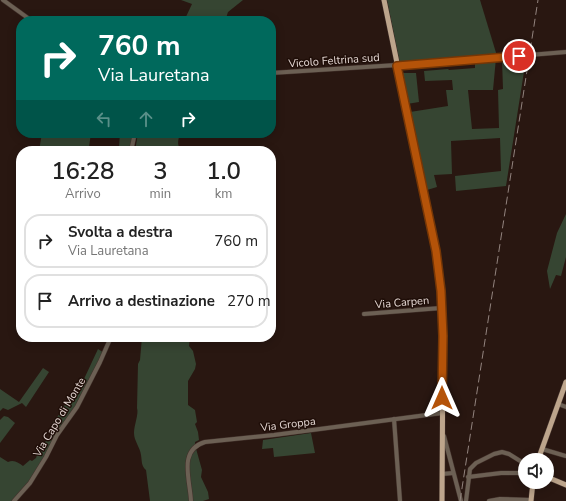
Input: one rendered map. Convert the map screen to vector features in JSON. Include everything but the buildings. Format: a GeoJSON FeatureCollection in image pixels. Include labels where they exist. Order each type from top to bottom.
{"type":"FeatureCollection","features":[{"type":"Feature","properties":{"kind":"main road"},"geometry":{"type":"LineString","coordinates":[[384,0],[436,251],[441,291],[443,336],[442,501]]}},
{"type":"Feature","properties":{"kind":"main road"},"geometry":{"type":"LineString","coordinates":[[541,453],[566,382]]}},
{"type":"Feature","properties":{"kind":"main road"},"geometry":{"type":"LineString","coordinates":[[554,480],[566,485]]}},
{"type":"Feature","properties":{"kind":"main road"},"geometry":{"type":"LineString","coordinates":[[531,501],[532,489]]}},
{"type":"Feature","properties":{"kind":"street"},"geometry":{"type":"LineString","coordinates":[[3,0],[25,16]]}},
{"type":"Feature","properties":{"kind":"street","name":"Vicolo Feltrina sud"},"geometry":{"type":"LineString","coordinates":[[276,74],[397,66],[566,52]]}},
{"type":"Feature","properties":{"kind":"street","name":"Via Carpen"},"geometry":{"type":"LineString","coordinates":[[364,314],[441,308]]}},
{"type":"Feature","properties":{"kind":"street","name":"Via Capo di Monte"},"geometry":{"type":"LineString","coordinates":[[14,501],[30,483],[57,435],[77,406],[109,342]]}},
{"type":"Feature","properties":{"kind":"street"},"geometry":{"type":"LineString","coordinates":[[558,404],[566,407]]}},
{"type":"Feature","properties":{"kind":"street","name":"Via Groppa"},"geometry":{"type":"LineString","coordinates":[[191,501],[188,460],[190,451],[198,444],[442,413]]}},
{"type":"Feature","properties":{"kind":"street"},"geometry":{"type":"LineString","coordinates":[[394,419],[400,501]]}},
{"type":"Feature","properties":{"kind":"street"},"geometry":{"type":"LineString","coordinates":[[442,432],[461,501]]}},
{"type":"Feature","properties":{"kind":"street"},"geometry":{"type":"LineString","coordinates":[[542,449],[566,456]]}},
{"type":"Feature","properties":{"kind":"street"},"geometry":{"type":"LineString","coordinates":[[466,501],[470,469],[476,463],[500,452],[509,454],[518,460]]}},
{"type":"Feature","properties":{"kind":"street"},"geometry":{"type":"LineString","coordinates":[[442,474],[453,473]]}},
{"type":"Feature","properties":{"kind":"street"},"geometry":{"type":"LineString","coordinates":[[468,477],[501,473],[518,473]]}},
{"type":"Feature","properties":{"kind":"street"},"geometry":{"type":"LineString","coordinates":[[489,501],[531,501]]}},
{"type":"Feature","properties":{"kind":"green space"},"geometry":{"type":"Polygon","coordinates":[[[181,0],[243,0],[228,12],[227,16],[186,16],[192,4],[181,0]]]}},
{"type":"Feature","properties":{"kind":"green space"},"geometry":{"type":"Polygon","coordinates":[[[387,0],[480,0],[497,56],[400,64],[387,0]]]}},
{"type":"Feature","properties":{"kind":"green space"},"geometry":{"type":"Polygon","coordinates":[[[496,58],[493,90],[468,90],[472,129],[499,128],[498,90],[503,89],[502,60],[526,59],[506,186],[456,191],[455,176],[501,171],[500,138],[451,141],[452,174],[434,175],[437,187],[427,190],[410,112],[448,106],[446,90],[453,90],[452,80],[425,81],[424,71],[475,68],[475,60],[496,58]]]}},
{"type":"Feature","properties":{"kind":"green space"},"geometry":{"type":"Polygon","coordinates":[[[401,73],[416,73],[419,102],[407,104],[401,73]]]}},
{"type":"Feature","properties":{"kind":"green space"},"geometry":{"type":"Polygon","coordinates":[[[41,138],[90,138],[89,146],[40,146],[41,138]]]}},
{"type":"Feature","properties":{"kind":"green space"},"geometry":{"type":"Polygon","coordinates":[[[120,138],[132,138],[132,146],[119,146],[120,138]]]}},
{"type":"Feature","properties":{"kind":"green space"},"geometry":{"type":"Polygon","coordinates":[[[137,138],[179,138],[179,146],[136,146],[137,138]]]}},
{"type":"Feature","properties":{"kind":"green space"},"geometry":{"type":"Polygon","coordinates":[[[566,214],[566,257],[561,276],[556,275],[550,289],[547,271],[557,233],[566,214]]]}},
{"type":"Feature","properties":{"kind":"green space"},"geometry":{"type":"Polygon","coordinates":[[[142,342],[189,342],[189,346],[193,351],[196,364],[195,369],[188,381],[188,405],[195,410],[197,422],[195,424],[199,440],[195,442],[195,445],[202,470],[201,477],[208,492],[209,499],[203,501],[150,501],[146,470],[142,465],[140,452],[134,433],[137,413],[138,364],[140,360],[142,342]]]}},
{"type":"Feature","properties":{"kind":"green space"},"geometry":{"type":"Polygon","coordinates":[[[98,349],[104,353],[74,410],[40,466],[14,501],[0,501],[0,457],[8,462],[14,461],[23,466],[30,460],[32,461],[36,458],[39,449],[52,434],[51,425],[84,379],[98,349]]]}},
{"type":"Feature","properties":{"kind":"green space"},"geometry":{"type":"Polygon","coordinates":[[[43,368],[49,372],[26,407],[22,403],[8,410],[3,408],[0,411],[0,389],[19,402],[43,368]]]}},
{"type":"Feature","properties":{"kind":"green space"},"geometry":{"type":"Polygon","coordinates":[[[4,416],[8,417],[15,423],[0,443],[0,420],[4,416]]]}},
{"type":"Feature","properties":{"kind":"green space"},"geometry":{"type":"Polygon","coordinates":[[[311,433],[315,453],[274,457],[273,448],[262,449],[263,440],[311,433]]]}},
{"type":"Feature","properties":{"kind":"railway"},"geometry":{"type":"LineString","coordinates":[[460,501],[538,0]]}},
{"type":"Feature","properties":{"kind":"route"},"geometry":{"type":"LineString","coordinates":[[442,398],[443,336],[441,291],[436,251],[397,66],[519,56]]}}]}
